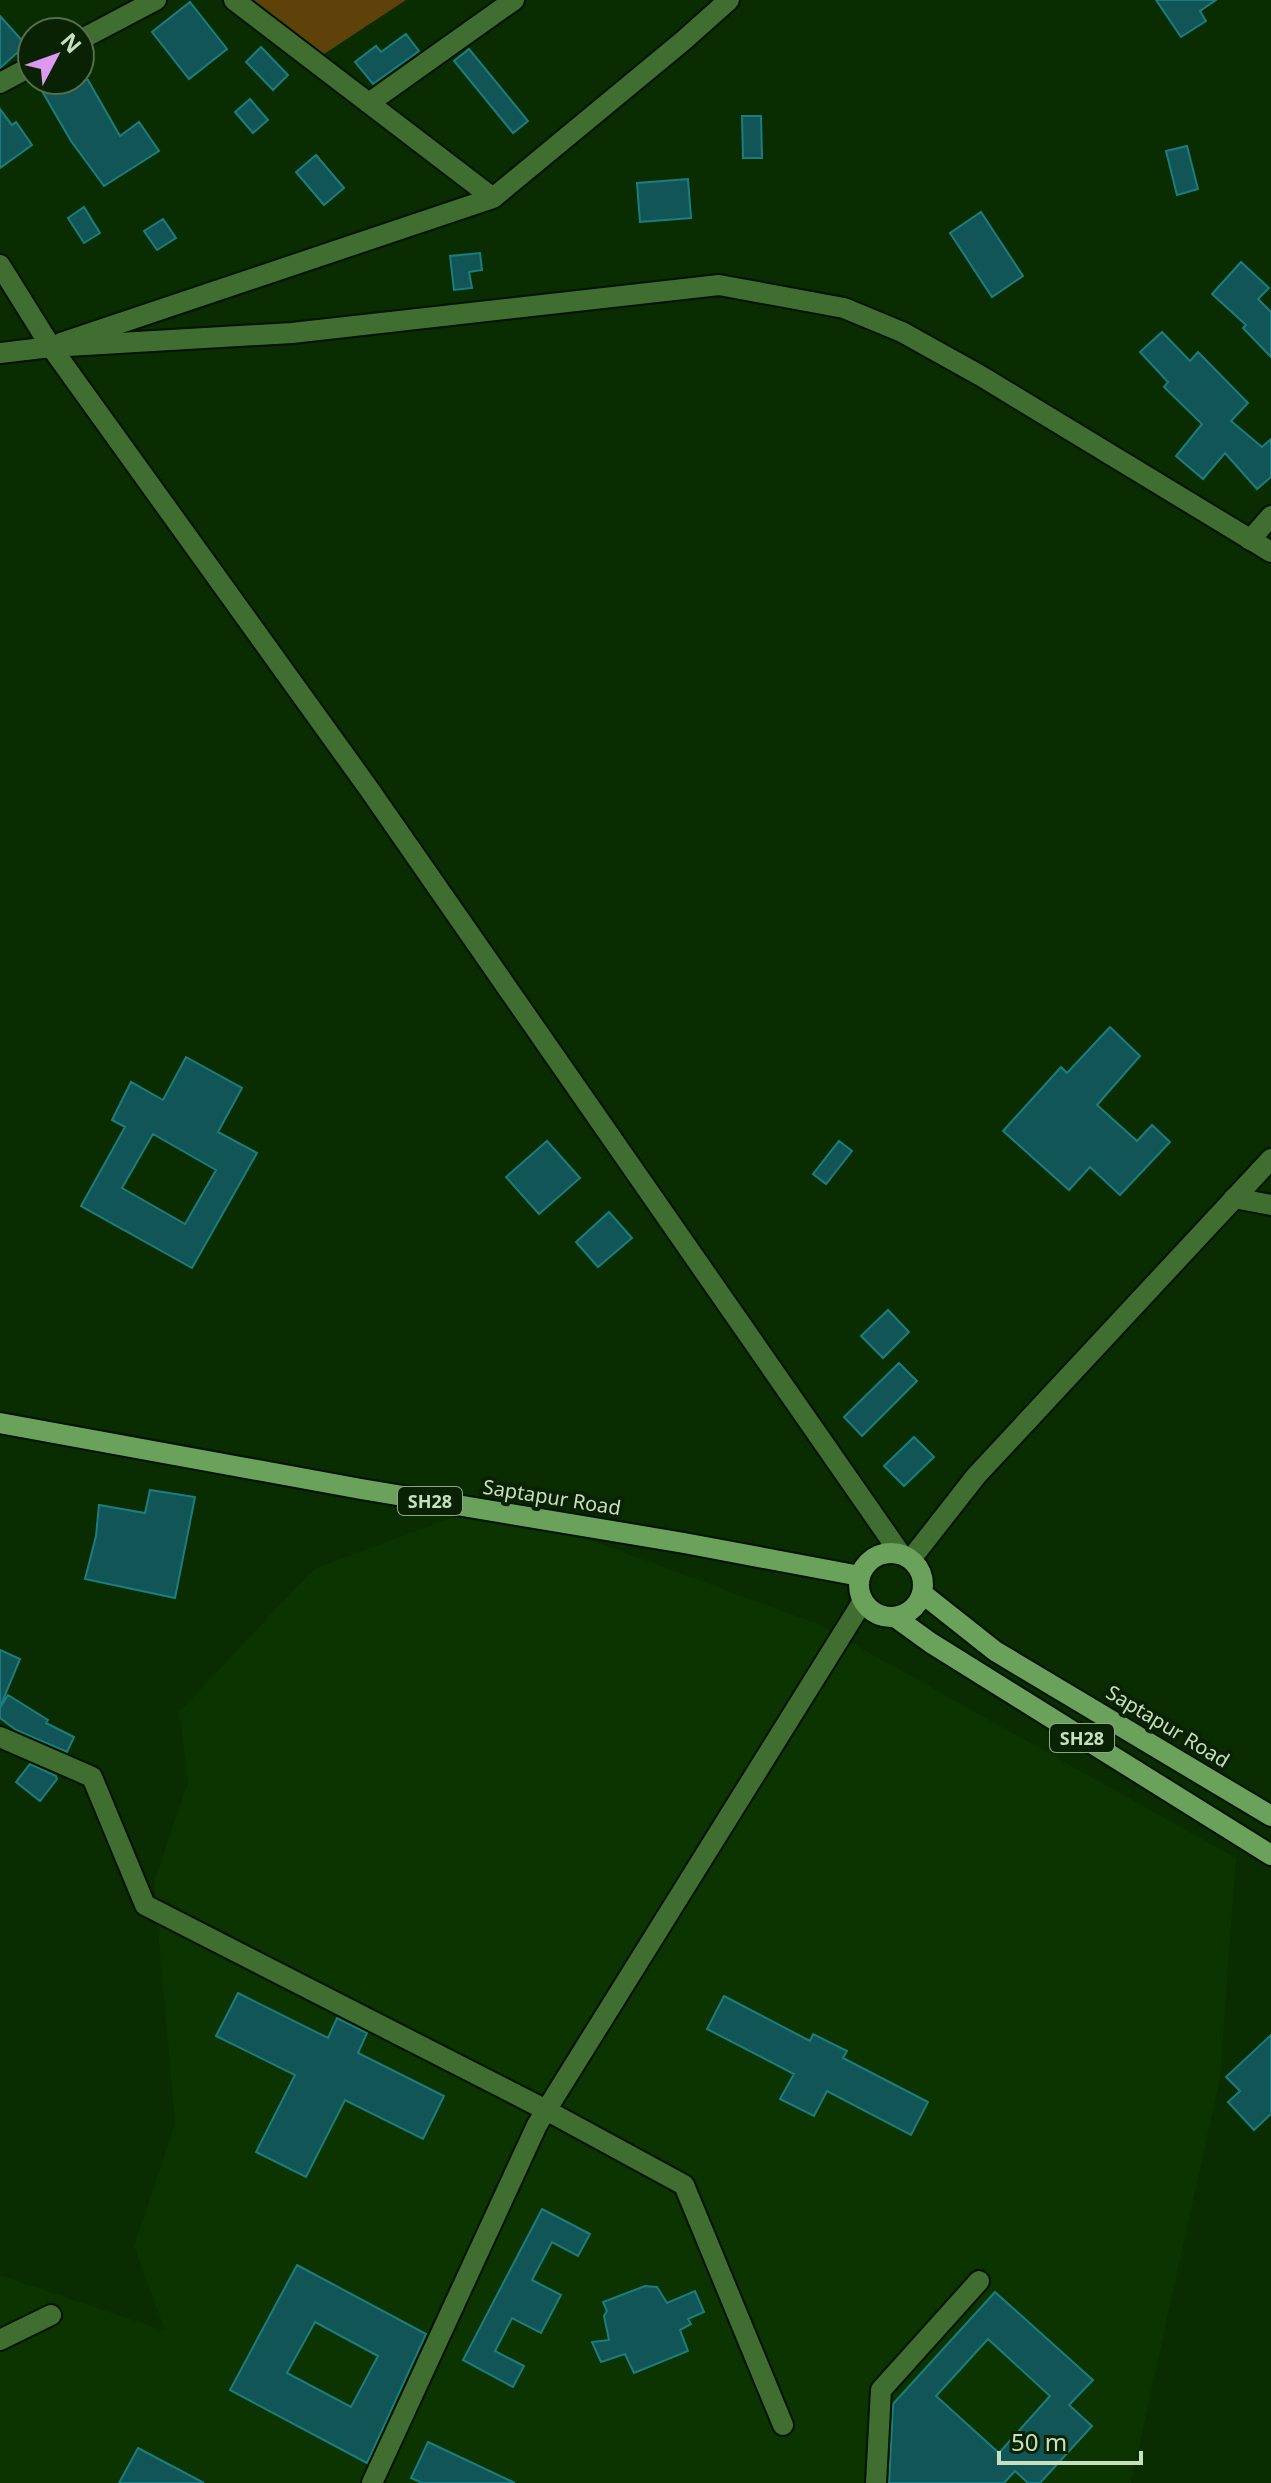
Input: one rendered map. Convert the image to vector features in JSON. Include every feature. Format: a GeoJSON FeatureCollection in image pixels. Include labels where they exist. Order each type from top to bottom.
{"type":"FeatureCollection","features":[{"type":"Feature","properties":{"kind":"main road","name":"Saptapur Road"},"geometry":{"type":"LineString","coordinates":[[0,1423],[860,1576]]}},
{"type":"Feature","properties":{"kind":"main road"},"geometry":{"type":"LineString","coordinates":[[887,1552],[906,1556],[920,1569],[923,1594],[917,1605],[907,1613],[882,1617],[871,1611],[863,1601],[859,1588],[860,1576],[875,1556],[887,1552]]}},
{"type":"Feature","properties":{"kind":"main road","name":"Saptapur Road"},"geometry":{"type":"LineString","coordinates":[[923,1594],[995,1651],[1271,1816]]}},
{"type":"Feature","properties":{"kind":"main road","name":"SH28"},"geometry":{"type":"LineString","coordinates":[[895,1617],[931,1643],[1271,1855]]}},
{"type":"Feature","properties":{"kind":"street"},"geometry":{"type":"LineString","coordinates":[[96,32],[156,0]]}},
{"type":"Feature","properties":{"kind":"street"},"geometry":{"type":"LineString","coordinates":[[234,0],[493,198]]}},
{"type":"Feature","properties":{"kind":"street"},"geometry":{"type":"LineString","coordinates":[[369,103],[514,0]]}},
{"type":"Feature","properties":{"kind":"street"},"geometry":{"type":"LineString","coordinates":[[51,347],[493,198],[672,51],[729,0]]}},
{"type":"Feature","properties":{"kind":"street"},"geometry":{"type":"LineString","coordinates":[[0,265],[51,347],[369,789],[906,1556],[976,1476],[1271,1159]]}},
{"type":"Feature","properties":{"kind":"street"},"geometry":{"type":"LineString","coordinates":[[0,353],[51,347],[292,333],[719,285],[844,308],[902,332],[981,376],[1271,552]]}},
{"type":"Feature","properties":{"kind":"street"},"geometry":{"type":"LineString","coordinates":[[1250,540],[1271,516]]}},
{"type":"Feature","properties":{"kind":"street"},"geometry":{"type":"LineString","coordinates":[[1234,1198],[1271,1205]]}},
{"type":"Feature","properties":{"kind":"street"},"geometry":{"type":"LineString","coordinates":[[372,2483],[546,2110],[863,1601]]}},
{"type":"Feature","properties":{"kind":"street"},"geometry":{"type":"LineString","coordinates":[[0,1737],[92,1777],[145,1905],[546,2110],[684,2185],[783,2425]]}},
{"type":"Feature","properties":{"kind":"street"},"geometry":{"type":"LineString","coordinates":[[876,2483],[881,2390],[979,2281]]}},
{"type":"Feature","properties":{"kind":"street"},"geometry":{"type":"LineString","coordinates":[[0,2340],[51,2315]]}},
{"type":"Feature","properties":{"kind":"shaded area"},"geometry":{"type":"Polygon","coordinates":[[[253,0],[406,0],[321,56],[253,0]]]}},
{"type":"Feature","properties":{"kind":"shaded area"},"geometry":{"type":"Polygon","coordinates":[[[490,1503],[820,1625],[1236,1858],[1220,2078],[1131,2483],[0,2483],[0,2275],[165,2331],[134,2246],[175,2124],[154,1882],[188,1782],[179,1712],[314,1569],[490,1503]]]}},
{"type":"Feature","properties":{"kind":"building"},"geometry":{"type":"Polygon","coordinates":[[[1156,0],[1216,0],[1200,11],[1206,21],[1181,37],[1156,0]]]}},
{"type":"Feature","properties":{"kind":"building"},"geometry":{"type":"Polygon","coordinates":[[[190,2],[227,49],[189,79],[152,32],[190,2]]]}},
{"type":"Feature","properties":{"kind":"building"},"geometry":{"type":"Polygon","coordinates":[[[0,16],[16,34],[16,54],[0,68],[0,16]]]}},
{"type":"Feature","properties":{"kind":"building"},"geometry":{"type":"Polygon","coordinates":[[[406,34],[419,51],[373,84],[355,62],[376,46],[381,52],[406,34]]]}},
{"type":"Feature","properties":{"kind":"building"},"geometry":{"type":"Polygon","coordinates":[[[261,47],[288,75],[273,90],[246,62],[261,47]]]}},
{"type":"Feature","properties":{"kind":"building"},"geometry":{"type":"Polygon","coordinates":[[[469,49],[528,121],[513,133],[454,61],[469,49]]]}},
{"type":"Feature","properties":{"kind":"building"},"geometry":{"type":"Polygon","coordinates":[[[96,94],[120,136],[139,122],[159,151],[104,186],[71,141],[45,96],[96,94]]]}},
{"type":"Feature","properties":{"kind":"building"},"geometry":{"type":"Polygon","coordinates":[[[250,99],[268,120],[253,133],[235,112],[250,99]]]}},
{"type":"Feature","properties":{"kind":"building"},"geometry":{"type":"Polygon","coordinates":[[[0,109],[12,125],[16,122],[32,145],[0,168],[0,109]]]}},
{"type":"Feature","properties":{"kind":"building"},"geometry":{"type":"Polygon","coordinates":[[[742,116],[761,116],[762,158],[743,158],[742,116]]]}},
{"type":"Feature","properties":{"kind":"building"},"geometry":{"type":"Polygon","coordinates":[[[1187,146],[1198,189],[1177,195],[1166,151],[1187,146]]]}},
{"type":"Feature","properties":{"kind":"building"},"geometry":{"type":"Polygon","coordinates":[[[316,155],[344,188],[324,205],[296,172],[316,155]]]}},
{"type":"Feature","properties":{"kind":"building"},"geometry":{"type":"Polygon","coordinates":[[[688,179],[691,218],[640,222],[637,183],[688,179]]]}},
{"type":"Feature","properties":{"kind":"building"},"geometry":{"type":"Polygon","coordinates":[[[84,207],[100,233],[84,243],[68,218],[84,207]]]}},
{"type":"Feature","properties":{"kind":"building"},"geometry":{"type":"Polygon","coordinates":[[[981,212],[1023,276],[992,297],[950,233],[981,212]]]}},
{"type":"Feature","properties":{"kind":"building"},"geometry":{"type":"Polygon","coordinates":[[[163,219],[176,238],[157,250],[144,231],[163,219]]]}},
{"type":"Feature","properties":{"kind":"building"},"geometry":{"type":"Polygon","coordinates":[[[480,253],[482,270],[469,272],[472,288],[454,290],[450,256],[480,253]]]}},
{"type":"Feature","properties":{"kind":"building"},"geometry":{"type":"Polygon","coordinates":[[[1241,262],[1269,288],[1258,299],[1271,312],[1271,357],[1243,328],[1246,325],[1212,294],[1241,262]]]}},
{"type":"Feature","properties":{"kind":"building"},"geometry":{"type":"Polygon","coordinates":[[[1162,332],[1190,361],[1198,352],[1248,403],[1231,421],[1262,447],[1271,439],[1271,477],[1257,489],[1225,453],[1203,479],[1176,456],[1202,424],[1164,387],[1168,382],[1140,352],[1162,332]]]}},
{"type":"Feature","properties":{"kind":"building"},"geometry":{"type":"Polygon","coordinates":[[[1110,1027],[1140,1056],[1097,1105],[1137,1141],[1152,1125],[1170,1142],[1120,1195],[1090,1167],[1069,1190],[1003,1131],[1061,1067],[1067,1073],[1110,1027]]]}},
{"type":"Feature","properties":{"kind":"building"},"geometry":{"type":"Polygon","coordinates":[[[186,1057],[242,1088],[218,1132],[257,1153],[192,1268],[81,1206],[125,1127],[112,1120],[131,1082],[163,1100],[186,1057]],[[153,1134],[122,1188],[185,1224],[216,1170],[153,1134]]]}},
{"type":"Feature","properties":{"kind":"building"},"geometry":{"type":"Polygon","coordinates":[[[547,1141],[580,1178],[539,1214],[506,1177],[547,1141]]]}},
{"type":"Feature","properties":{"kind":"building"},"geometry":{"type":"Polygon","coordinates":[[[839,1141],[852,1151],[826,1184],[813,1174],[839,1141]]]}},
{"type":"Feature","properties":{"kind":"building"},"geometry":{"type":"Polygon","coordinates":[[[609,1212],[632,1238],[598,1267],[576,1242],[609,1212]]]}},
{"type":"Feature","properties":{"kind":"building"},"geometry":{"type":"Polygon","coordinates":[[[888,1310],[909,1332],[883,1358],[861,1336],[888,1310]]]}},
{"type":"Feature","properties":{"kind":"building"},"geometry":{"type":"Polygon","coordinates":[[[899,1363],[917,1381],[862,1436],[844,1417],[899,1363]]]}},
{"type":"Feature","properties":{"kind":"building"},"geometry":{"type":"Polygon","coordinates":[[[914,1437],[934,1457],[904,1486],[884,1466],[914,1437]]]}},
{"type":"Feature","properties":{"kind":"building"},"geometry":{"type":"Polygon","coordinates":[[[150,1490],[195,1497],[175,1598],[85,1579],[96,1536],[99,1505],[145,1513],[150,1490]]]}},
{"type":"Feature","properties":{"kind":"building"},"geometry":{"type":"Polygon","coordinates":[[[0,1650],[20,1659],[0,1707],[0,1650]]]}},
{"type":"Feature","properties":{"kind":"building"},"geometry":{"type":"Polygon","coordinates":[[[8,1695],[48,1720],[46,1723],[74,1737],[67,1752],[16,1730],[0,1718],[0,1708],[8,1695]]]}},
{"type":"Feature","properties":{"kind":"building"},"geometry":{"type":"Polygon","coordinates":[[[30,1764],[57,1779],[40,1801],[16,1782],[30,1764]]]}},
{"type":"Feature","properties":{"kind":"building"},"geometry":{"type":"Polygon","coordinates":[[[238,1993],[328,2038],[337,2018],[367,2033],[358,2053],[444,2096],[423,2139],[345,2100],[306,2177],[256,2152],[295,2075],[216,2036],[238,1993]]]}},
{"type":"Feature","properties":{"kind":"building"},"geometry":{"type":"Polygon","coordinates":[[[724,1996],[810,2041],[813,2034],[847,2051],[843,2058],[928,2102],[911,2135],[827,2091],[814,2116],[780,2099],[794,2074],[707,2029],[724,1996]]]}},
{"type":"Feature","properties":{"kind":"building"},"geometry":{"type":"Polygon","coordinates":[[[1271,2035],[1271,2114],[1254,2130],[1228,2102],[1240,2091],[1226,2077],[1271,2035]]]}},
{"type":"Feature","properties":{"kind":"building"},"geometry":{"type":"Polygon","coordinates":[[[542,2209],[590,2234],[578,2256],[552,2242],[532,2280],[561,2295],[541,2333],[512,2318],[495,2351],[524,2366],[513,2387],[463,2360],[542,2209]]]}},
{"type":"Feature","properties":{"kind":"building"},"geometry":{"type":"Polygon","coordinates":[[[297,2265],[426,2334],[367,2463],[230,2390],[297,2265]],[[315,2322],[287,2373],[351,2407],[378,2356],[315,2322]]]}},
{"type":"Feature","properties":{"kind":"building"},"geometry":{"type":"Polygon","coordinates":[[[645,2286],[657,2287],[667,2303],[695,2291],[704,2312],[688,2319],[691,2324],[680,2330],[688,2351],[634,2373],[625,2354],[601,2362],[592,2342],[609,2340],[604,2316],[607,2311],[603,2302],[645,2286]]]}},
{"type":"Feature","properties":{"kind":"building"},"geometry":{"type":"Polygon","coordinates":[[[995,2292],[1093,2380],[1069,2405],[1092,2426],[1040,2483],[1028,2483],[1015,2471],[1004,2483],[889,2483],[893,2404],[995,2292]],[[988,2339],[936,2396],[999,2453],[1050,2396],[988,2339]]]}},
{"type":"Feature","properties":{"kind":"building"},"geometry":{"type":"Polygon","coordinates":[[[428,2442],[515,2483],[422,2483],[411,2478],[428,2442]]]}},
{"type":"Feature","properties":{"kind":"building"},"geometry":{"type":"Polygon","coordinates":[[[138,2448],[204,2483],[119,2483],[138,2448]]]}}]}
